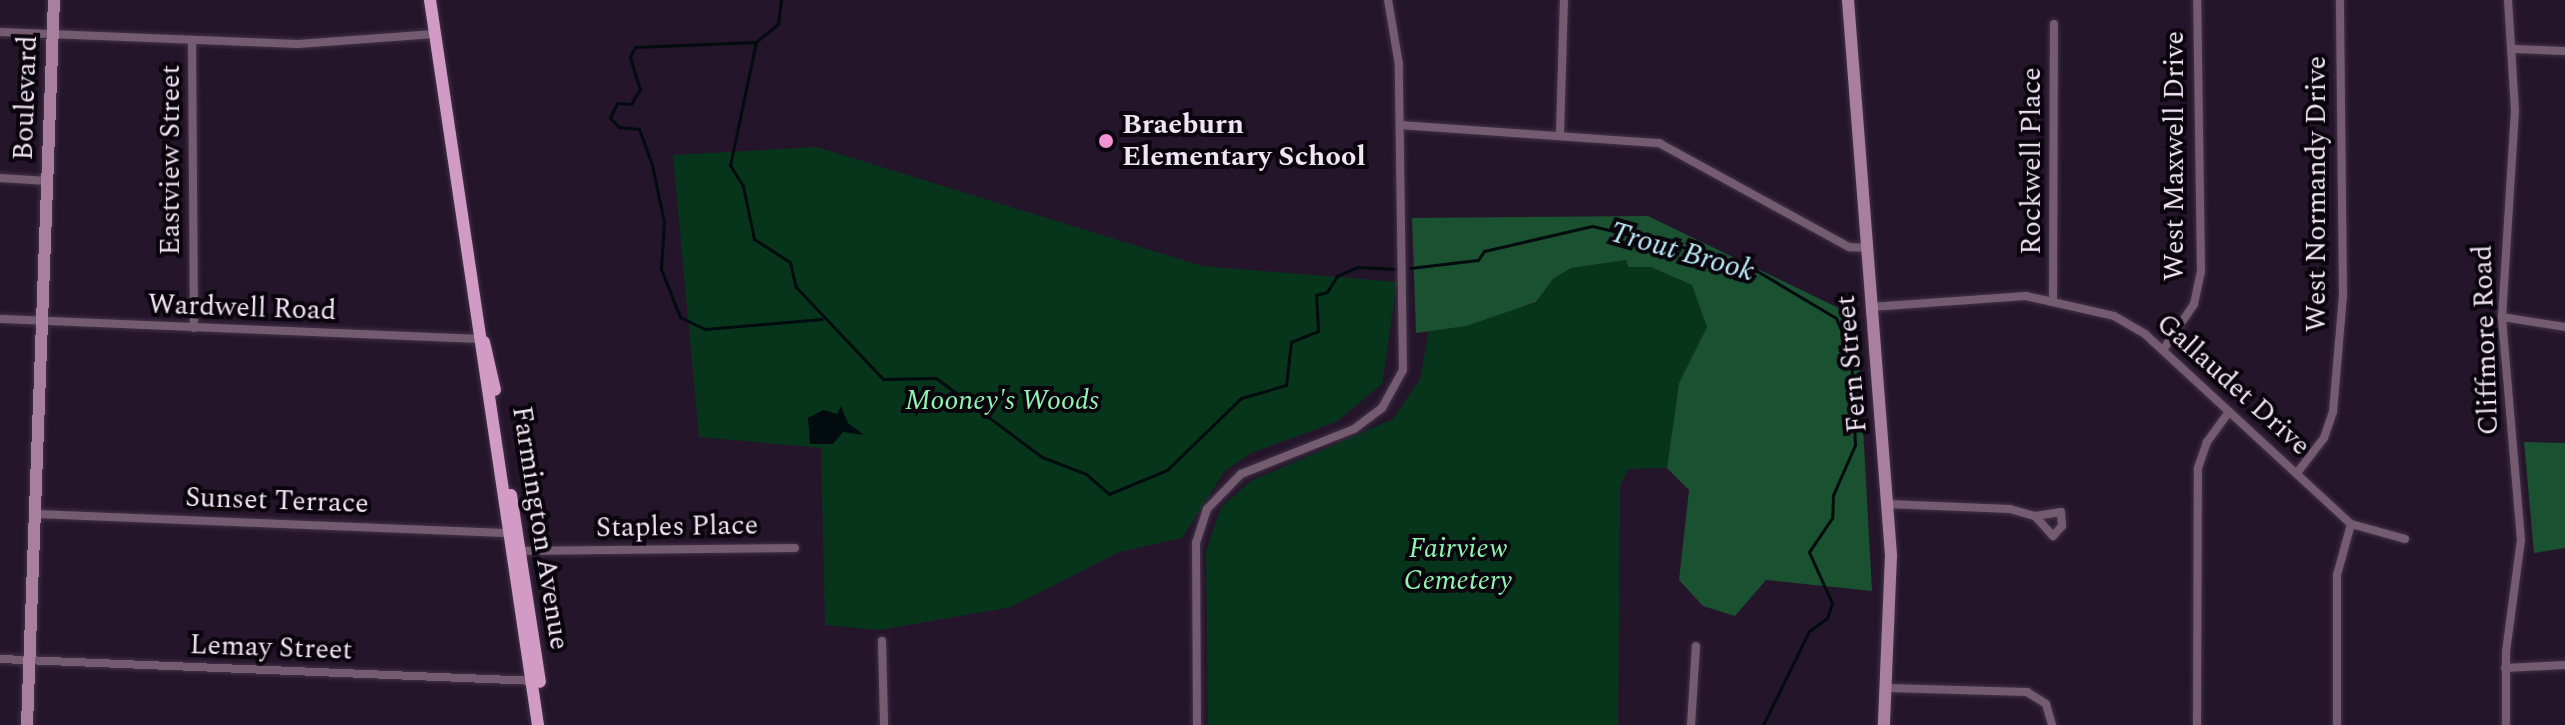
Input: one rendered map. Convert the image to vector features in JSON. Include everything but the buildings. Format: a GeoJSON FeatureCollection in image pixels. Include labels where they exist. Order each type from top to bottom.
{"type":"FeatureCollection","features":[{"type":"Feature","properties":{"kind":"main road","name":"Boulevard"},"geometry":{"type":"LineString","coordinates":[[27,725],[54,0]]}},
{"type":"Feature","properties":{"kind":"main road","name":"Farmington Avenue"},"geometry":{"type":"LineString","coordinates":[[430,0],[516,551],[535,681],[538,725]]}},
{"type":"Feature","properties":{"kind":"main road","name":"Fern Street"},"geometry":{"type":"LineString","coordinates":[[1848,0],[1887,504],[1888,688],[1884,725]]}},
{"type":"Feature","properties":{"kind":"main road","name":"Farmington Avenue"},"geometry":{"type":"LineString","coordinates":[[535,681],[546,725]]}},
{"type":"Feature","properties":{"kind":"street"},"geometry":{"type":"LineString","coordinates":[[1197,725],[1200,523],[1241,474],[1354,429],[1382,408],[1403,370],[1406,281],[1399,65],[1388,0]]}},
{"type":"Feature","properties":{"kind":"street"},"geometry":{"type":"LineString","coordinates":[[1560,133],[1564,0]]}},
{"type":"Feature","properties":{"kind":"street","name":"West Maxwell Drive"},"geometry":{"type":"LineString","coordinates":[[2163,350],[2194,304],[2201,272],[2197,0]]}},
{"type":"Feature","properties":{"kind":"street","name":"West Normandy Drive"},"geometry":{"type":"LineString","coordinates":[[2297,473],[2324,438],[2333,412],[2342,311],[2340,0]]}},
{"type":"Feature","properties":{"kind":"street","name":"Cliffmore Road"},"geometry":{"type":"LineString","coordinates":[[2506,725],[2505,668],[2521,528],[2502,317],[2513,49],[2508,0]]}},
{"type":"Feature","properties":{"kind":"street","name":"Rockwell Place"},"geometry":{"type":"LineString","coordinates":[[2053,299],[2054,24]]}},
{"type":"Feature","properties":{"kind":"street"},"geometry":{"type":"LineString","coordinates":[[0,32],[298,44],[435,34]]}},
{"type":"Feature","properties":{"kind":"street","name":"Eastview Street"},"geometry":{"type":"LineString","coordinates":[[192,40],[194,328]]}},
{"type":"Feature","properties":{"kind":"street"},"geometry":{"type":"LineString","coordinates":[[2513,49],[2565,51]]}},
{"type":"Feature","properties":{"kind":"street"},"geometry":{"type":"LineString","coordinates":[[1400,125],[1639,138],[1680,150],[1849,247],[1866,248]]}},
{"type":"Feature","properties":{"kind":"street"},"geometry":{"type":"LineString","coordinates":[[0,178],[47,181]]}},
{"type":"Feature","properties":{"kind":"street","name":"Gallaudet Drive"},"geometry":{"type":"LineString","coordinates":[[1871,307],[2053,299],[2128,323],[2163,350],[2351,524],[2405,539]]}},
{"type":"Feature","properties":{"kind":"street"},"geometry":{"type":"LineString","coordinates":[[2502,317],[2565,327]]}},
{"type":"Feature","properties":{"kind":"street","name":"Wardwell Road"},"geometry":{"type":"LineString","coordinates":[[0,319],[482,339]]}},
{"type":"Feature","properties":{"kind":"street"},"geometry":{"type":"LineString","coordinates":[[2197,725],[2198,468],[2207,442],[2229,412]]}},
{"type":"Feature","properties":{"kind":"street"},"geometry":{"type":"LineString","coordinates":[[1887,504],[2010,509],[2035,516]]}},
{"type":"Feature","properties":{"kind":"street","name":"Sunset Terrace"},"geometry":{"type":"LineString","coordinates":[[34,514],[513,532]]}},
{"type":"Feature","properties":{"kind":"street"},"geometry":{"type":"LineString","coordinates":[[2337,725],[2337,575],[2351,524]]}},
{"type":"Feature","properties":{"kind":"street","name":"Staples Place"},"geometry":{"type":"LineString","coordinates":[[516,551],[795,548]]}},
{"type":"Feature","properties":{"kind":"street"},"geometry":{"type":"LineString","coordinates":[[882,641],[884,725]]}},
{"type":"Feature","properties":{"kind":"street"},"geometry":{"type":"LineString","coordinates":[[1691,725],[1696,646]]}},
{"type":"Feature","properties":{"kind":"street","name":"Lemay Street"},"geometry":{"type":"LineString","coordinates":[[0,659],[535,681]]}},
{"type":"Feature","properties":{"kind":"street"},"geometry":{"type":"LineString","coordinates":[[2505,668],[2565,665]]}},
{"type":"Feature","properties":{"kind":"street"},"geometry":{"type":"LineString","coordinates":[[1888,688],[2027,692],[2046,704],[2052,725]]}},
{"type":"Feature","properties":{"kind":"green space","name":"Mooney's Woods"},"geometry":{"type":"Polygon","coordinates":[[[817,147],[1202,266],[1397,282],[1382,384],[1336,422],[1251,453],[1224,472],[1182,538],[1119,552],[1011,607],[880,630],[825,625],[821,448],[699,437],[673,155],[817,147]]]}},
{"type":"Feature","properties":{"kind":"green space"},"geometry":{"type":"Polygon","coordinates":[[[1648,216],[1857,317],[1872,591],[1766,580],[1735,616],[1703,606],[1679,580],[1689,490],[1667,468],[1679,383],[1707,327],[1692,285],[1651,267],[1628,267],[1626,260],[1571,268],[1553,279],[1536,302],[1466,326],[1416,333],[1412,218],[1648,216]]]}},
{"type":"Feature","properties":{"kind":"green space","name":"Fairview Cemetery"},"geometry":{"type":"Polygon","coordinates":[[[1626,260],[1628,267],[1651,267],[1693,285],[1707,327],[1679,383],[1667,468],[1628,469],[1620,486],[1618,725],[1208,725],[1206,551],[1221,507],[1251,481],[1393,419],[1420,379],[1429,331],[1536,303],[1553,279],[1571,268],[1626,260]]]}},
{"type":"Feature","properties":{"kind":"green space"},"geometry":{"type":"Polygon","coordinates":[[[2524,442],[2565,443],[2565,548],[2534,553],[2524,442]]]}},
{"type":"Feature","properties":{"kind":"shaded area"},"geometry":{"type":"Polygon","coordinates":[[[841,406],[848,423],[864,435],[843,432],[833,444],[810,444],[808,418],[823,410],[837,414],[841,406]]]}},
{"type":"Feature","properties":{"kind":"waterway","name":"Trout Brook"},"geometry":{"type":"LineString","coordinates":[[781,0],[778,24],[756,42],[730,165],[743,186],[754,239],[790,262],[796,287],[883,379],[936,378],[1042,457],[1086,474],[1109,494],[1167,470],[1241,398],[1286,385],[1291,342],[1318,331],[1316,295],[1327,292],[1337,276],[1357,267],[1395,269]]}},
{"type":"Feature","properties":{"kind":"waterway","name":"Trout Brook"},"geometry":{"type":"LineString","coordinates":[[756,42],[635,47],[630,57],[640,89],[631,104],[617,103],[610,118],[619,127],[639,129],[652,165],[664,222],[661,269],[680,317],[705,329],[822,319]]}},
{"type":"Feature","properties":{"kind":"waterway","name":"Trout Brook"},"geometry":{"type":"LineString","coordinates":[[1410,268],[1478,260],[1484,251],[1592,226],[1691,249],[1734,270],[1757,271],[1836,318],[1851,354],[1855,445],[1833,495],[1832,518],[1809,552],[1832,603],[1827,618],[1809,631],[1763,725]]}},
{"type":"Feature","properties":{"kind":"place","name":"Braeburn Elementary School"},"geometry":{"type":"Point","coordinates":[1106,141]}}]}
